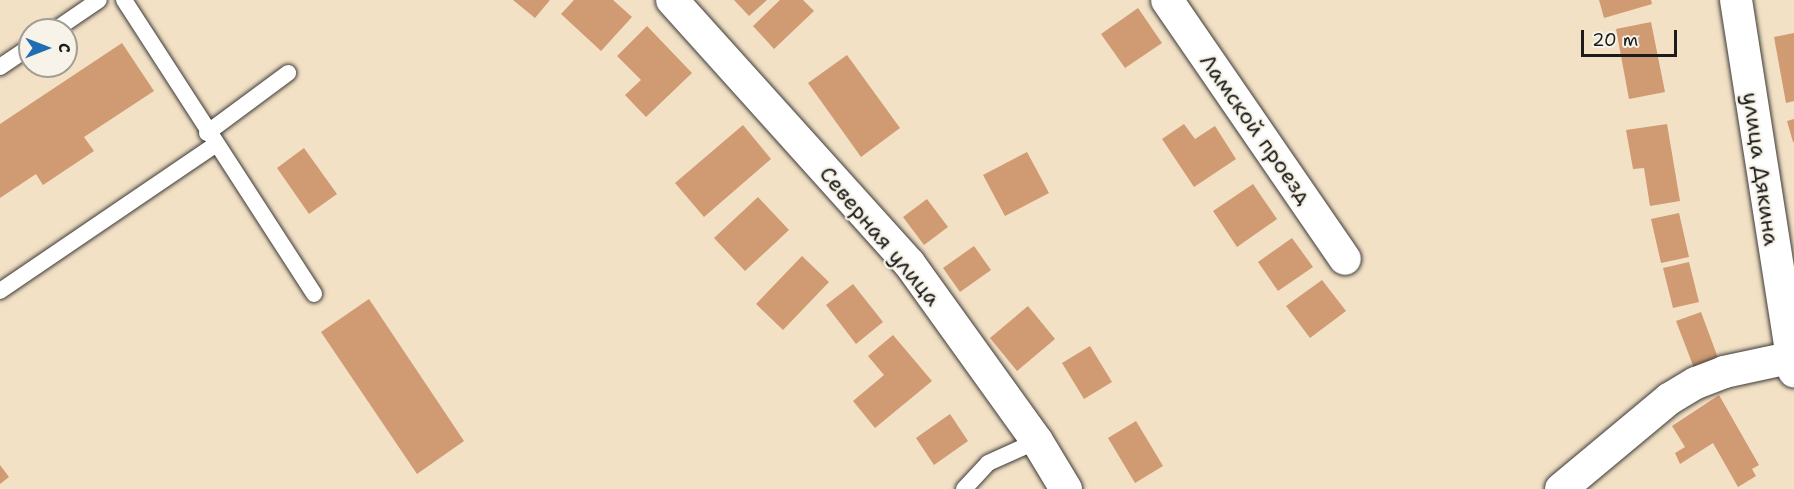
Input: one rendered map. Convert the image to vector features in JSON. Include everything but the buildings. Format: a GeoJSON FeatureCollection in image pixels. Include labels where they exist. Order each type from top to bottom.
{"type":"FeatureCollection","features":[{"type":"Feature","properties":{"kind":"street","name":"Северная улица"},"geometry":{"type":"LineString","coordinates":[[672,0],[909,263],[1037,441],[1066,489]]}},
{"type":"Feature","properties":{"kind":"street","name":"Ламской проезд"},"geometry":{"type":"LineString","coordinates":[[1167,0],[1345,259]]}},
{"type":"Feature","properties":{"kind":"street","name":"улица Дякина"},"geometry":{"type":"LineString","coordinates":[[1736,0],[1792,365]]}},
{"type":"Feature","properties":{"kind":"street"},"geometry":{"type":"LineString","coordinates":[[1562,489],[1669,399],[1696,382],[1724,372],[1792,365]]}},
{"type":"Feature","properties":{"kind":"lane"},"geometry":{"type":"LineString","coordinates":[[73,18],[99,0]]}},
{"type":"Feature","properties":{"kind":"lane"},"geometry":{"type":"LineString","coordinates":[[124,0],[211,139],[314,294]]}},
{"type":"Feature","properties":{"kind":"lane"},"geometry":{"type":"LineString","coordinates":[[0,67],[18,55]]}},
{"type":"Feature","properties":{"kind":"lane"},"geometry":{"type":"LineString","coordinates":[[0,291],[211,139],[288,73]]}},
{"type":"Feature","properties":{"kind":"lane"},"geometry":{"type":"LineString","coordinates":[[964,489],[988,463],[1037,441]]}}]}
